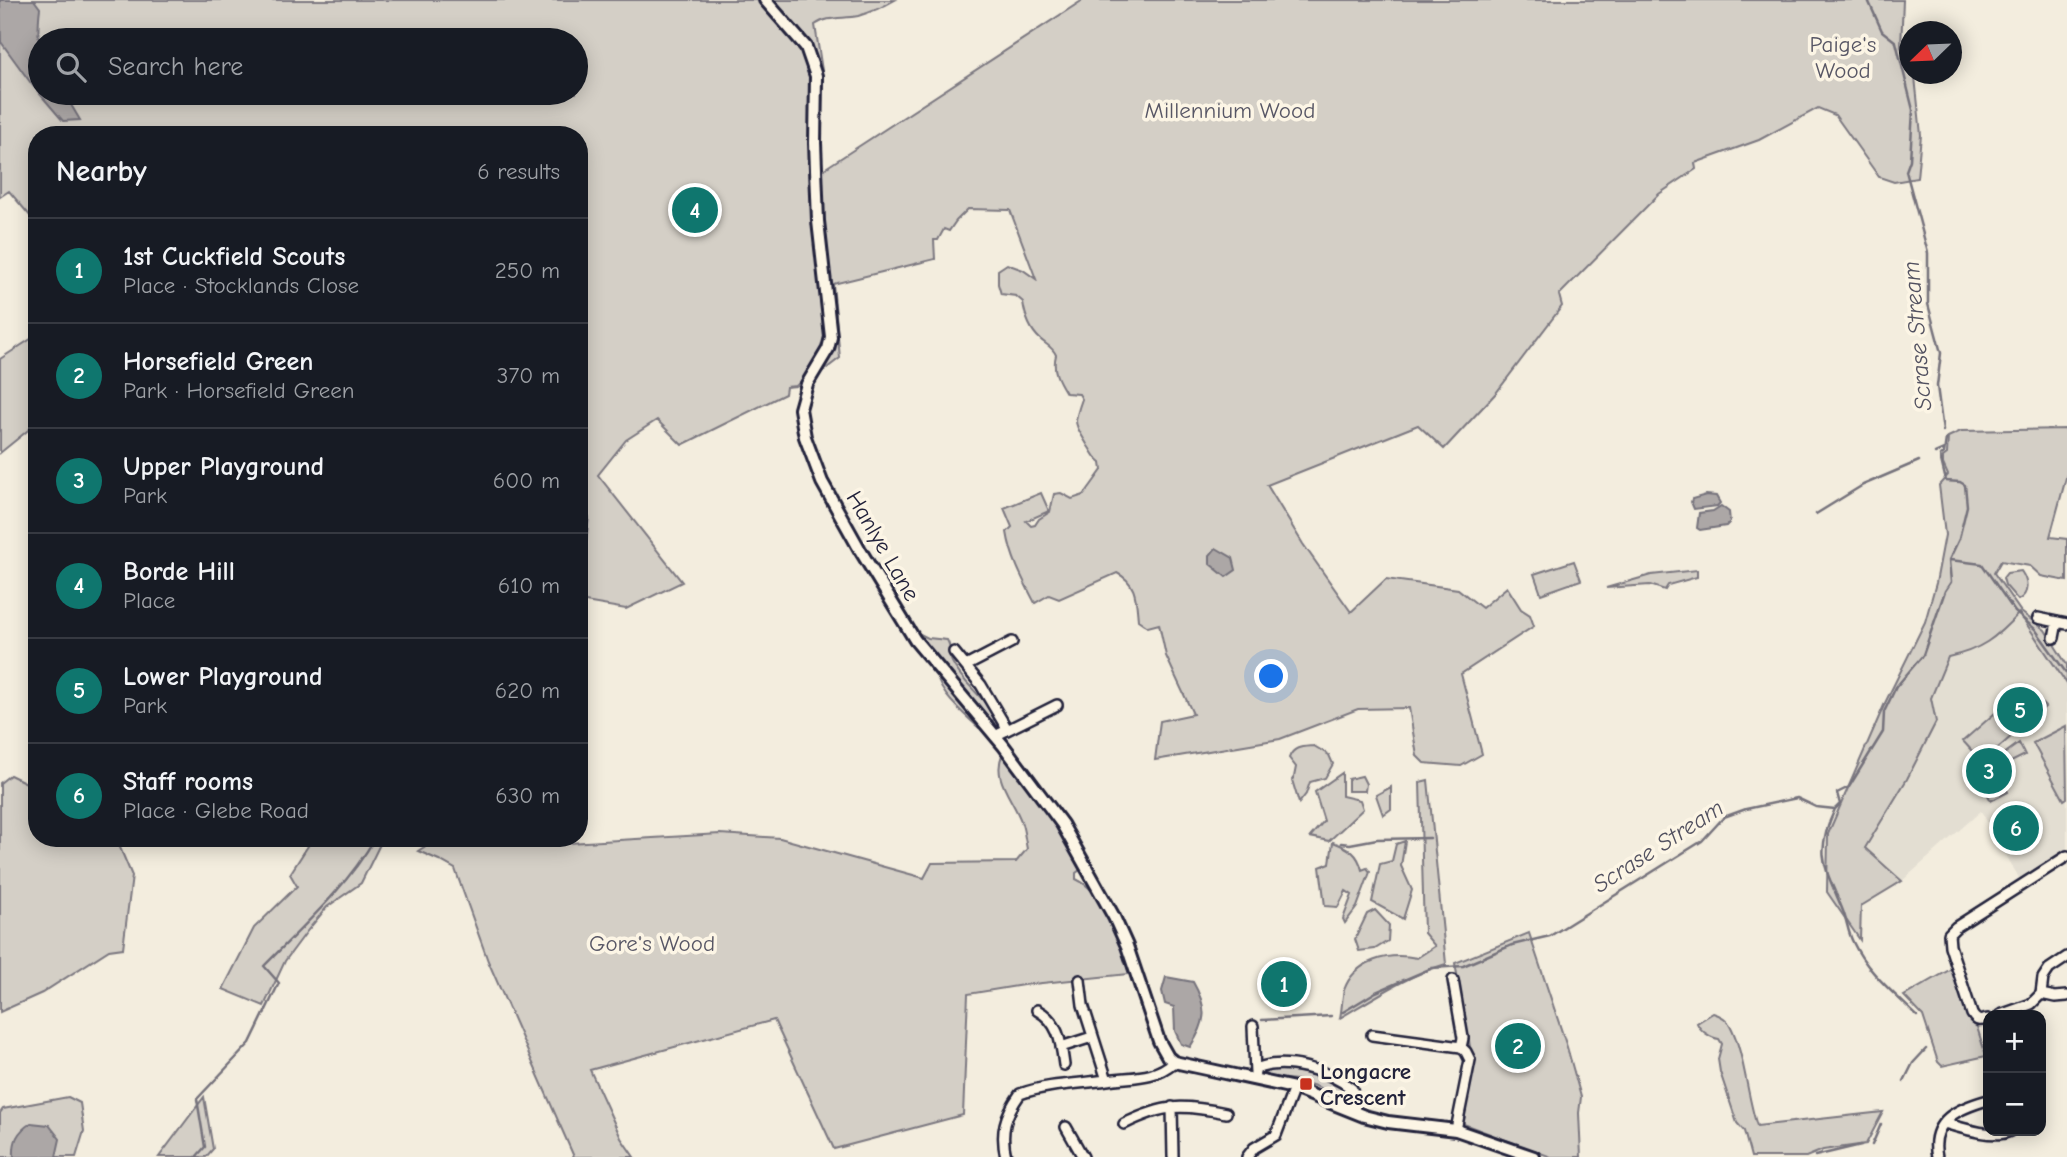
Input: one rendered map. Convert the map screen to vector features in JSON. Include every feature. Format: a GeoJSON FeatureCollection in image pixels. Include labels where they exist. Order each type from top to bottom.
{"type":"FeatureCollection","features":[{"type":"Feature","properties":{"kind":"street","name":"Hanlye Lane"},"geometry":{"type":"LineString","coordinates":[[765,0],[806,47],[816,76],[818,222],[831,337],[828,349],[802,398],[800,409],[805,437],[822,482],[915,640],[995,736],[1062,824],[1103,895],[1127,946],[1159,1041],[1174,1062]]}},
{"type":"Feature","properties":{"kind":"street"},"geometry":{"type":"LineString","coordinates":[[2038,618],[2062,623],[2054,638]]}},
{"type":"Feature","properties":{"kind":"street"},"geometry":{"type":"LineString","coordinates":[[966,666],[1012,642]]}},
{"type":"Feature","properties":{"kind":"street"},"geometry":{"type":"LineString","coordinates":[[954,652],[981,685],[1007,729]]}},
{"type":"Feature","properties":{"kind":"street"},"geometry":{"type":"LineString","coordinates":[[995,736],[1057,705]]}},
{"type":"Feature","properties":{"kind":"street"},"geometry":{"type":"LineString","coordinates":[[1983,1020],[1976,1020],[1972,1014],[1950,946],[1949,934],[1978,912],[2067,856]]}},
{"type":"Feature","properties":{"kind":"street"},"geometry":{"type":"LineString","coordinates":[[2014,1010],[2031,1004],[2041,994],[2043,978],[2049,969],[2067,957]]}},
{"type":"Feature","properties":{"kind":"street"},"geometry":{"type":"LineString","coordinates":[[1080,980],[1083,1005],[1107,1080]]}},
{"type":"Feature","properties":{"kind":"street"},"geometry":{"type":"LineString","coordinates":[[1453,981],[1463,1038],[1461,1047]]}},
{"type":"Feature","properties":{"kind":"street"},"geometry":{"type":"LineString","coordinates":[[2041,994],[2067,996]]}},
{"type":"Feature","properties":{"kind":"street"},"geometry":{"type":"LineString","coordinates":[[1037,1010],[1049,1017],[1055,1025],[1064,1065]]}},
{"type":"Feature","properties":{"kind":"street"},"geometry":{"type":"LineString","coordinates":[[1253,1026],[1255,1074]]}},
{"type":"Feature","properties":{"kind":"street"},"geometry":{"type":"LineString","coordinates":[[1372,1035],[1461,1047],[1466,1052],[1469,1060],[1456,1130]]}},
{"type":"Feature","properties":{"kind":"street"},"geometry":{"type":"LineString","coordinates":[[1061,1047],[1092,1037]]}},
{"type":"Feature","properties":{"kind":"street"},"geometry":{"type":"LineString","coordinates":[[1006,1157],[1003,1142],[1005,1119],[1020,1094],[1040,1088],[1147,1077],[1165,1070],[1174,1062],[1255,1074],[1388,1122],[1456,1130],[1534,1157]]}},
{"type":"Feature","properties":{"kind":"street"},"geometry":{"type":"LineString","coordinates":[[1255,1074],[1266,1065],[1293,1066],[1338,1080],[1352,1089],[1355,1112]]}},
{"type":"Feature","properties":{"kind":"street"},"geometry":{"type":"LineString","coordinates":[[1247,1157],[1254,1147],[1276,1136],[1294,1088]]}},
{"type":"Feature","properties":{"kind":"street"},"geometry":{"type":"LineString","coordinates":[[1937,1157],[1936,1140],[1944,1123],[1954,1111],[1983,1101]]}},
{"type":"Feature","properties":{"kind":"street"},"geometry":{"type":"LineString","coordinates":[[1172,1107],[1173,1157]]}},
{"type":"Feature","properties":{"kind":"street"},"geometry":{"type":"LineString","coordinates":[[1124,1124],[1152,1111],[1172,1107],[1198,1107],[1226,1113]]}},
{"type":"Feature","properties":{"kind":"street"},"geometry":{"type":"LineString","coordinates":[[1944,1123],[1983,1132]]}},
{"type":"Feature","properties":{"kind":"street"},"geometry":{"type":"LineString","coordinates":[[1066,1127],[1083,1157]]}},
{"type":"Feature","properties":{"kind":"shaded area"},"geometry":{"type":"Polygon","coordinates":[[[0,0],[34,0],[40,8],[39,28],[28,28],[28,79],[1,42],[0,0]]]}},
{"type":"Feature","properties":{"kind":"shaded area"},"geometry":{"type":"Polygon","coordinates":[[[49,105],[71,105],[80,120],[63,121],[49,105]]]}},
{"type":"Feature","properties":{"kind":"shaded area"},"geometry":{"type":"Polygon","coordinates":[[[1706,495],[1716,496],[1720,503],[1717,506],[1694,509],[1692,499],[1706,495]]]}},
{"type":"Feature","properties":{"kind":"shaded area"},"geometry":{"type":"Polygon","coordinates":[[[1721,506],[1729,512],[1730,522],[1726,526],[1700,530],[1697,528],[1699,513],[1713,511],[1721,506]]]}},
{"type":"Feature","properties":{"kind":"shaded area"},"geometry":{"type":"Polygon","coordinates":[[[1216,548],[1233,558],[1236,570],[1226,577],[1210,564],[1210,555],[1216,548]]]}},
{"type":"Feature","properties":{"kind":"shaded area"},"geometry":{"type":"Polygon","coordinates":[[[1995,579],[2067,684],[2067,856],[2022,883],[1981,811],[1902,881],[1861,906],[1828,834],[1995,579]]]}},
{"type":"Feature","properties":{"kind":"shaded area"},"geometry":{"type":"Polygon","coordinates":[[[1166,977],[1193,982],[1201,1000],[1204,1015],[1200,1030],[1190,1047],[1181,1044],[1175,1031],[1174,1007],[1165,1004],[1162,991],[1166,977]]]}},
{"type":"Feature","properties":{"kind":"shaded area"},"geometry":{"type":"Polygon","coordinates":[[[31,1123],[49,1125],[60,1139],[56,1157],[14,1157],[17,1137],[31,1123]]]}},
{"type":"Feature","properties":{"kind":"green space"},"geometry":{"type":"Polygon","coordinates":[[[0,0],[895,0],[863,14],[830,19],[815,25],[823,77],[821,171],[1083,0],[1903,0],[1902,21],[1899,21],[1899,84],[1916,84],[1921,135],[1917,178],[1894,182],[1879,177],[1835,115],[1818,108],[1759,140],[1695,163],[1696,169],[1659,194],[1559,295],[1562,306],[1496,393],[1444,449],[1418,425],[1267,485],[1303,544],[1351,612],[1386,579],[1458,589],[1482,608],[1507,587],[1521,609],[1530,615],[1534,626],[1461,674],[1482,754],[1461,766],[1424,763],[1417,756],[1409,708],[1358,709],[1280,739],[1155,760],[1160,721],[1193,714],[1166,656],[1159,624],[1148,627],[1138,620],[1132,587],[1117,573],[1059,599],[1049,595],[1035,603],[1011,551],[1007,532],[1012,527],[1004,508],[1041,493],[1049,511],[1026,521],[1031,526],[1035,525],[1050,512],[1054,494],[1061,493],[1072,499],[1084,495],[1102,470],[1101,463],[1076,424],[1082,399],[1079,394],[1066,393],[1055,370],[1056,355],[1033,331],[1023,302],[1016,296],[1001,294],[998,270],[1007,264],[1036,279],[1010,210],[968,209],[949,231],[944,229],[938,240],[934,240],[935,259],[833,284],[840,358],[819,374],[806,376],[796,386],[786,387],[785,394],[682,445],[657,420],[626,440],[598,475],[682,582],[626,609],[588,603],[588,126],[28,126],[28,213],[9,191],[0,197],[0,0]]]}},
{"type":"Feature","properties":{"kind":"green space"},"geometry":{"type":"Polygon","coordinates":[[[28,341],[28,430],[0,453],[0,359],[28,341]]]}},
{"type":"Feature","properties":{"kind":"green space"},"geometry":{"type":"Polygon","coordinates":[[[2067,429],[2067,474],[2050,537],[2067,539],[2067,581],[2041,576],[2030,566],[2001,561],[1994,573],[2021,612],[2045,630],[2067,665],[2067,684],[2019,613],[1987,642],[1970,651],[1948,657],[1931,698],[1936,722],[1907,779],[1865,848],[1902,881],[1861,906],[1860,940],[1827,892],[1828,834],[1885,703],[1925,622],[1945,535],[1939,485],[1948,475],[1943,457],[1947,454],[1948,437],[1961,431],[2067,429]]]}},
{"type":"Feature","properties":{"kind":"green space"},"geometry":{"type":"Polygon","coordinates":[[[1574,561],[1581,580],[1541,594],[1534,574],[1574,561]]]}},
{"type":"Feature","properties":{"kind":"green space"},"geometry":{"type":"Polygon","coordinates":[[[1697,570],[1697,577],[1668,585],[1665,590],[1650,585],[1606,588],[1651,575],[1697,570]]]}},
{"type":"Feature","properties":{"kind":"green space"},"geometry":{"type":"Polygon","coordinates":[[[2021,571],[2027,587],[2025,594],[2018,600],[2005,585],[2003,578],[2007,573],[2021,571]]]}},
{"type":"Feature","properties":{"kind":"green space"},"geometry":{"type":"Polygon","coordinates":[[[920,634],[928,638],[947,640],[956,670],[995,717],[990,725],[979,728],[943,691],[936,673],[936,663],[918,638],[920,634]]]}},
{"type":"Feature","properties":{"kind":"green space"},"geometry":{"type":"Polygon","coordinates":[[[2026,686],[2045,707],[1982,762],[1963,741],[2026,686]]]}},
{"type":"Feature","properties":{"kind":"green space"},"geometry":{"type":"Polygon","coordinates":[[[2066,726],[2067,798],[2064,800],[2033,743],[2066,726]]]}},
{"type":"Feature","properties":{"kind":"green space"},"geometry":{"type":"Polygon","coordinates":[[[2019,743],[2025,755],[1997,769],[2008,792],[1991,801],[1977,774],[2019,743]]]}},
{"type":"Feature","properties":{"kind":"green space"},"geometry":{"type":"Polygon","coordinates":[[[1314,746],[1329,755],[1333,764],[1325,778],[1310,782],[1299,803],[1292,780],[1296,767],[1289,758],[1296,749],[1314,746]]]}},
{"type":"Feature","properties":{"kind":"green space","name":"Gore's Wood"},"geometry":{"type":"Polygon","coordinates":[[[1003,753],[1048,810],[1069,842],[1080,870],[1076,873],[1076,879],[1087,886],[1105,907],[1117,934],[1129,974],[1023,985],[968,994],[963,1115],[834,1149],[774,1020],[590,1070],[621,1138],[634,1157],[574,1157],[488,961],[455,869],[418,851],[424,847],[588,847],[588,842],[720,834],[780,838],[924,878],[932,863],[1016,862],[1027,849],[1021,821],[1001,779],[1000,762],[1003,753]]]}},
{"type":"Feature","properties":{"kind":"green space"},"geometry":{"type":"Polygon","coordinates":[[[1342,773],[1342,796],[1360,800],[1363,809],[1329,841],[1310,837],[1324,821],[1315,792],[1342,773]]]}},
{"type":"Feature","properties":{"kind":"green space"},"geometry":{"type":"Polygon","coordinates":[[[10,775],[28,784],[28,847],[120,847],[132,876],[123,948],[109,950],[42,993],[0,1012],[0,783],[10,775]]]}},
{"type":"Feature","properties":{"kind":"green space"},"geometry":{"type":"Polygon","coordinates":[[[1362,776],[1366,784],[1365,791],[1348,791],[1348,779],[1362,776]]]}},
{"type":"Feature","properties":{"kind":"green space"},"geometry":{"type":"Polygon","coordinates":[[[1428,780],[1446,964],[1405,981],[1340,1018],[1344,990],[1349,980],[1364,965],[1395,956],[1417,958],[1435,946],[1424,933],[1420,782],[1428,780]]]}},
{"type":"Feature","properties":{"kind":"green space"},"geometry":{"type":"Polygon","coordinates":[[[1391,787],[1391,809],[1383,815],[1376,795],[1391,787]]]}},
{"type":"Feature","properties":{"kind":"green space"},"geometry":{"type":"Polygon","coordinates":[[[1405,841],[1401,866],[1412,890],[1403,919],[1372,902],[1380,864],[1392,861],[1396,844],[1405,841]]]}},
{"type":"Feature","properties":{"kind":"green space"},"geometry":{"type":"Polygon","coordinates":[[[1333,842],[1352,852],[1362,870],[1367,868],[1370,872],[1357,907],[1345,923],[1343,919],[1352,895],[1346,891],[1338,907],[1325,906],[1320,867],[1330,863],[1333,842]]]}},
{"type":"Feature","properties":{"kind":"green space"},"geometry":{"type":"Polygon","coordinates":[[[307,847],[379,847],[361,883],[327,907],[285,961],[264,1006],[223,989],[254,928],[297,886],[290,874],[307,847]]]}},
{"type":"Feature","properties":{"kind":"green space"},"geometry":{"type":"Polygon","coordinates":[[[1375,910],[1389,925],[1388,941],[1375,949],[1359,951],[1355,939],[1367,914],[1375,910]]]}},
{"type":"Feature","properties":{"kind":"green space"},"geometry":{"type":"Polygon","coordinates":[[[1529,933],[1581,1097],[1581,1157],[1551,1157],[1461,1123],[1473,1063],[1455,963],[1529,933]]]}},
{"type":"Feature","properties":{"kind":"green space"},"geometry":{"type":"Polygon","coordinates":[[[1953,968],[1972,1023],[1977,1027],[1983,1057],[1942,1066],[1938,1062],[1923,1016],[1904,996],[1953,968]]]}},
{"type":"Feature","properties":{"kind":"green space"},"geometry":{"type":"Polygon","coordinates":[[[1713,1013],[1727,1020],[1735,1036],[1757,1126],[1883,1112],[1866,1144],[1823,1150],[1806,1157],[1751,1157],[1744,1131],[1737,1123],[1720,1072],[1718,1059],[1722,1044],[1719,1039],[1703,1031],[1697,1023],[1713,1013]]]}},
{"type":"Feature","properties":{"kind":"green space"},"geometry":{"type":"Polygon","coordinates":[[[1267,1068],[1319,1077],[1348,1093],[1348,1100],[1345,1103],[1318,1087],[1297,1080],[1265,1077],[1267,1068]]]}},
{"type":"Feature","properties":{"kind":"green space"},"geometry":{"type":"Polygon","coordinates":[[[68,1097],[80,1103],[84,1131],[76,1157],[0,1157],[0,1113],[3,1109],[68,1097]]]}},
{"type":"Feature","properties":{"kind":"green space"},"geometry":{"type":"Polygon","coordinates":[[[204,1097],[213,1149],[206,1157],[159,1157],[204,1097]]]}},
{"type":"Feature","properties":{"kind":"waterway","name":"Scrase Stream"},"geometry":{"type":"LineString","coordinates":[[1868,0],[1882,31],[1896,42],[1913,110],[1910,160],[1906,171],[1928,253],[1928,304],[1941,353],[1937,386],[1943,431]]}},
{"type":"Feature","properties":{"kind":"waterway","name":"Scrase Stream"},"geometry":{"type":"LineString","coordinates":[[1343,1012],[1376,992],[1432,968],[1463,966],[1512,945],[1550,936],[1702,841],[1724,817],[1746,809],[1797,798],[1816,807],[1835,809],[1840,804],[1837,793],[1849,787],[1883,732],[1884,712],[1896,687],[1923,655],[1945,591],[1951,582],[1949,560],[1959,539],[1967,506],[1965,485],[1946,481],[1940,456],[1944,453],[1946,439]]}},
{"type":"Feature","properties":{"kind":"waterway"},"geometry":{"type":"LineString","coordinates":[[1935,453],[1944,449]]}},
{"type":"Feature","properties":{"kind":"waterway"},"geometry":{"type":"LineString","coordinates":[[1816,514],[1863,485],[1919,461]]}},
{"type":"Feature","properties":{"kind":"waterway"},"geometry":{"type":"LineString","coordinates":[[1950,560],[1982,564],[2015,612],[2035,629],[2067,674]]}},
{"type":"Feature","properties":{"kind":"waterway"},"geometry":{"type":"LineString","coordinates":[[1835,809],[1825,839],[1824,862],[1851,938],[1873,973],[1917,1016]]}},
{"type":"Feature","properties":{"kind":"waterway"},"geometry":{"type":"LineString","coordinates":[[1341,843],[1430,838]]}},
{"type":"Feature","properties":{"kind":"waterway"},"geometry":{"type":"LineString","coordinates":[[196,1157],[205,1147],[197,1099],[250,1043],[279,983],[264,966],[338,889],[370,847]]}},
{"type":"Feature","properties":{"kind":"waterway","name":"Scrase Stream"},"geometry":{"type":"LineString","coordinates":[[1262,1020],[1331,1016]]}},
{"type":"Feature","properties":{"kind":"waterway"},"geometry":{"type":"LineString","coordinates":[[1904,1081],[1913,1063],[1926,1049]]}},
{"type":"Feature","properties":{"kind":"waterway"},"geometry":{"type":"LineString","coordinates":[[1872,1145],[1881,1124]]}},
{"type":"Feature","properties":{"kind":"waterway"},"geometry":{"type":"LineString","coordinates":[[1815,1156],[1861,1145]]}},
{"type":"Feature","properties":{"kind":"place","name":"Borde Hill"},"geometry":{"type":"Point","coordinates":[695,210]}},
{"type":"Feature","properties":{"kind":"place","name":"Lower Playground"},"geometry":{"type":"Point","coordinates":[2020,710]}},
{"type":"Feature","properties":{"kind":"place","name":"Upper Playground"},"geometry":{"type":"Point","coordinates":[1989,771]}},
{"type":"Feature","properties":{"kind":"place","name":"Staff rooms"},"geometry":{"type":"Point","coordinates":[2016,828]}},
{"type":"Feature","properties":{"kind":"place","name":"1st Cuckfield Scouts"},"geometry":{"type":"Point","coordinates":[1284,984]}},
{"type":"Feature","properties":{"kind":"place","name":"Horsefield Green"},"geometry":{"type":"Point","coordinates":[1518,1046]}},
{"type":"Feature","properties":{"kind":"place","name":"Longacre Crescent"},"geometry":{"type":"Point","coordinates":[1306,1084]}},
{"type":"Feature","properties":{"kind":"park label","name":"Paige's Wood"},"geometry":{"type":"Point","coordinates":[1843,57]}},
{"type":"Feature","properties":{"kind":"park label","name":"Millennium Wood"},"geometry":{"type":"Point","coordinates":[1230,110]}}]}
